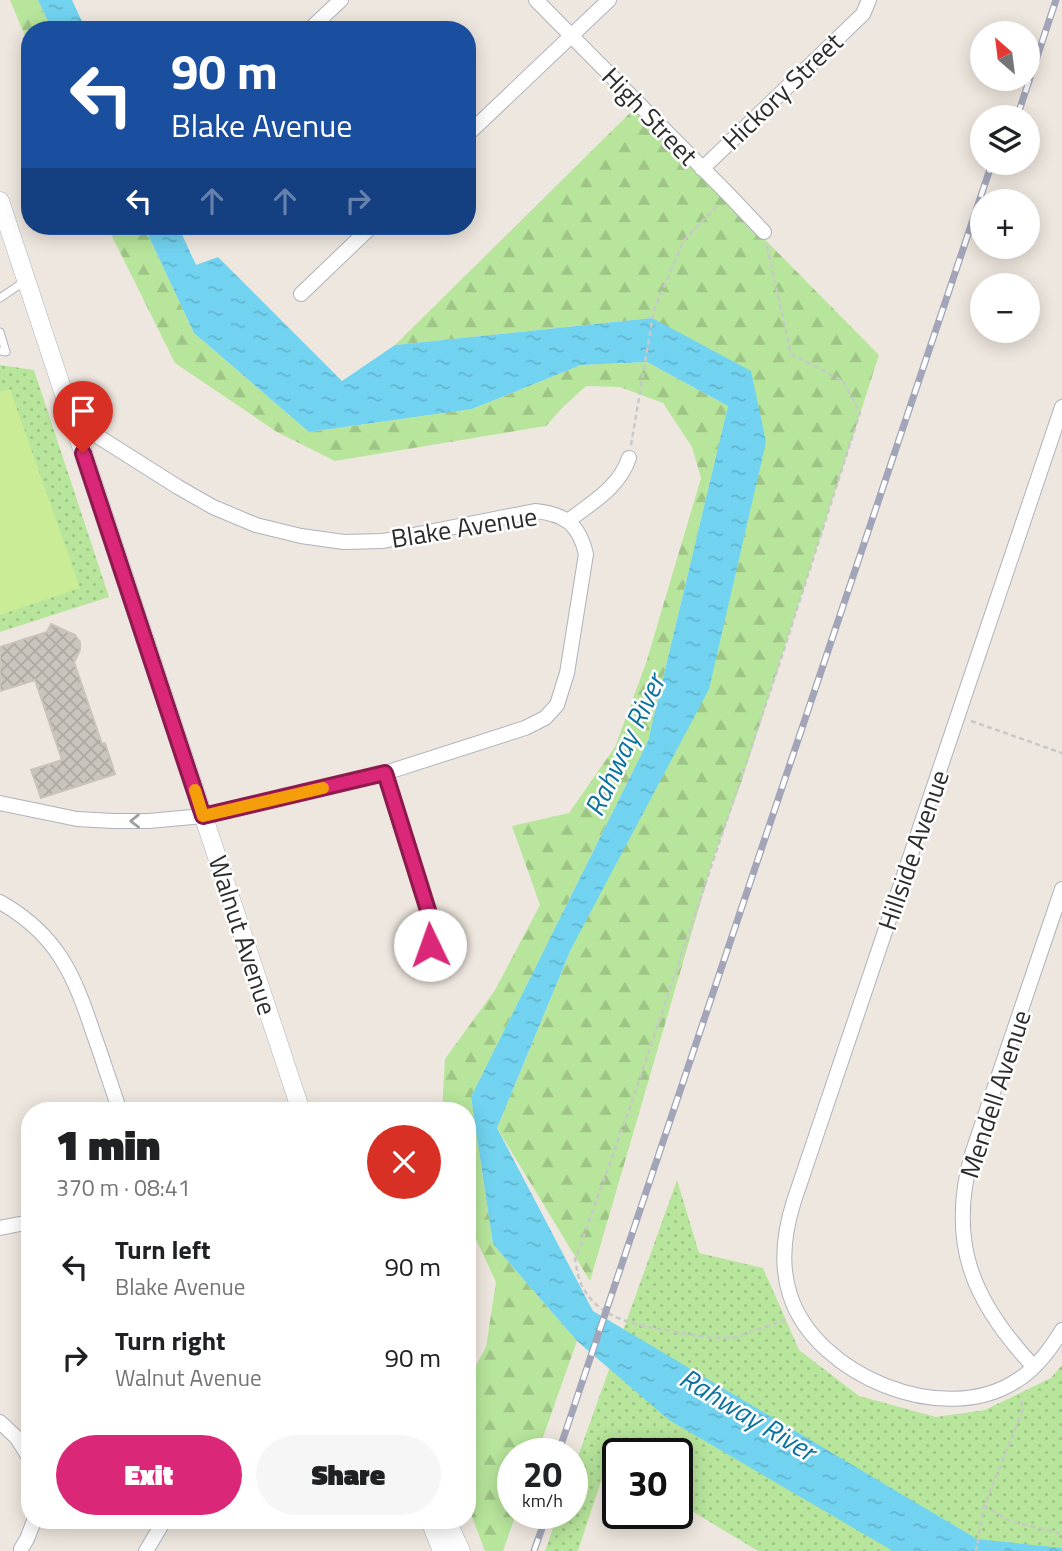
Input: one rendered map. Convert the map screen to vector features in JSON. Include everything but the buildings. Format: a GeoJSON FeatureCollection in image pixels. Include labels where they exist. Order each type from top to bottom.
{"type":"FeatureCollection","features":[{"type":"Feature","properties":{"kind":"street"},"geometry":{"type":"LineString","coordinates":[[319,21],[341,0]]}},
{"type":"Feature","properties":{"kind":"street","name":"High Street"},"geometry":{"type":"LineString","coordinates":[[536,0],[764,232]]}},
{"type":"Feature","properties":{"kind":"street"},"geometry":{"type":"LineString","coordinates":[[476,126],[609,0]]}},
{"type":"Feature","properties":{"kind":"street","name":"Hickory Street"},"geometry":{"type":"LineString","coordinates":[[702,169],[866,7]]}},
{"type":"Feature","properties":{"kind":"street","name":"Walnut Avenue"},"geometry":{"type":"LineString","coordinates":[[0,201],[298,1102]]}},
{"type":"Feature","properties":{"kind":"street"},"geometry":{"type":"LineString","coordinates":[[301,294],[363,235]]}},
{"type":"Feature","properties":{"kind":"street","name":"Hillside Avenue"},"geometry":{"type":"LineString","coordinates":[[1062,407],[790,1215],[784,1264],[790,1296],[799,1315],[824,1346],[846,1366],[904,1392],[936,1399],[965,1399],[990,1394],[1016,1382],[1034,1367],[1062,1330]]}},
{"type":"Feature","properties":{"kind":"street","name":"Blake Avenue"},"geometry":{"type":"LineString","coordinates":[[0,803],[76,819],[149,821],[203,816],[385,773],[525,728],[545,718],[557,705],[567,673],[586,554],[578,531],[559,516],[535,511],[383,541],[344,542],[301,536],[256,525],[213,507],[72,420]]}},
{"type":"Feature","properties":{"kind":"street"},"geometry":{"type":"LineString","coordinates":[[568,521],[615,485],[625,471],[629,458]]}},
{"type":"Feature","properties":{"kind":"street"},"geometry":{"type":"LineString","coordinates":[[385,773],[432,923],[434,934],[430,945]]}},
{"type":"Feature","properties":{"kind":"street","name":"Mendell Avenue"},"geometry":{"type":"LineString","coordinates":[[1034,1367],[1000,1328],[978,1289],[966,1248],[963,1199],[972,1154],[1062,889]]}},
{"type":"Feature","properties":{"kind":"street"},"geometry":{"type":"LineString","coordinates":[[0,902],[41,933],[64,962],[81,996],[117,1102]]}},
{"type":"Feature","properties":{"kind":"street"},"geometry":{"type":"LineString","coordinates":[[0,1228],[21,1224]]}},
{"type":"Feature","properties":{"kind":"street"},"geometry":{"type":"LineString","coordinates":[[0,1422],[21,1444]]}},
{"type":"Feature","properties":{"kind":"street"},"geometry":{"type":"LineString","coordinates":[[25,1550],[31,1529]]}},
{"type":"Feature","properties":{"kind":"street"},"geometry":{"type":"LineString","coordinates":[[146,1551],[159,1529]]}},
{"type":"Feature","properties":{"kind":"street"},"geometry":{"type":"LineString","coordinates":[[433,1529],[442,1551]]}},
{"type":"Feature","properties":{"kind":"street"},"geometry":{"type":"LineString","coordinates":[[451,1529],[461,1551]]}},
{"type":"Feature","properties":{"kind":"lane"},"geometry":{"type":"LineString","coordinates":[[0,298],[26,281]]}},
{"type":"Feature","properties":{"kind":"lane"},"geometry":{"type":"LineString","coordinates":[[0,332],[6,352],[0,352]]}},
{"type":"Feature","properties":{"kind":"path"},"geometry":{"type":"LineString","coordinates":[[629,458],[654,310],[684,240],[729,194]]}},
{"type":"Feature","properties":{"kind":"path"},"geometry":{"type":"LineString","coordinates":[[764,232],[791,354],[843,381],[860,413],[734,800],[634,1096],[575,1260],[583,1288],[595,1303],[609,1315],[633,1324],[724,1338],[735,1337],[799,1315]]}},
{"type":"Feature","properties":{"kind":"path"},"geometry":{"type":"LineString","coordinates":[[958,716],[1062,753]]}},
{"type":"Feature","properties":{"kind":"path"},"geometry":{"type":"LineString","coordinates":[[976,1551],[984,1506],[1022,1412],[1023,1405],[1016,1382]]}},
{"type":"Feature","properties":{"kind":"path"},"geometry":{"type":"LineString","coordinates":[[984,1506],[1010,1521],[1062,1534]]}},
{"type":"Feature","properties":{"kind":"green space"},"geometry":{"type":"Polygon","coordinates":[[[10,0],[38,0],[48,21],[21,21],[21,26],[10,0]]]}},
{"type":"Feature","properties":{"kind":"green space"},"geometry":{"type":"Polygon","coordinates":[[[635,108],[879,355],[741,783],[712,863],[590,1281],[497,1128],[571,949],[766,442],[652,318],[395,345],[635,108]]]}},
{"type":"Feature","properties":{"kind":"green space"},"geometry":{"type":"Polygon","coordinates":[[[111,235],[148,235],[194,333],[309,432],[472,409],[581,365],[647,362],[728,406],[648,741],[471,1097],[472,1102],[443,1102],[445,1059],[495,990],[540,905],[512,826],[569,813],[615,747],[646,663],[701,478],[692,447],[663,403],[620,387],[586,386],[546,426],[335,461],[277,432],[175,363],[111,235]]]}},
{"type":"Feature","properties":{"kind":"green space"},"geometry":{"type":"Polygon","coordinates":[[[0,365],[34,370],[109,597],[0,632],[0,365]]]}},
{"type":"Feature","properties":{"kind":"green space"},"geometry":{"type":"Polygon","coordinates":[[[10,389],[80,588],[0,615],[0,392],[10,389]]]}},
{"type":"Feature","properties":{"kind":"green space"},"geometry":{"type":"Polygon","coordinates":[[[476,1130],[493,1244],[577,1341],[543,1438],[497,1438],[497,1529],[511,1529],[503,1551],[485,1551],[476,1528],[476,1365],[486,1347],[496,1282],[476,1239],[476,1130]]]}},
{"type":"Feature","properties":{"kind":"green space"},"geometry":{"type":"Polygon","coordinates":[[[677,1180],[699,1253],[763,1268],[799,1350],[859,1396],[936,1417],[985,1410],[1051,1378],[1062,1365],[1062,1551],[758,1551],[693,1512],[693,1438],[602,1438],[602,1481],[588,1521],[588,1438],[585,1438],[677,1180]]]}},
{"type":"Feature","properties":{"kind":"green space"},"geometry":{"type":"Polygon","coordinates":[[[553,1529],[585,1529],[578,1551],[545,1551],[553,1529]]]}},
{"type":"Feature","properties":{"kind":"water"},"geometry":{"type":"Polygon","coordinates":[[[38,0],[72,0],[82,21],[48,21],[38,0]]]}},
{"type":"Feature","properties":{"kind":"water","name":"Rahway River"},"geometry":{"type":"Polygon","coordinates":[[[148,235],[182,235],[196,265],[218,257],[342,381],[395,345],[652,318],[751,371],[766,442],[709,689],[571,949],[497,1128],[593,1311],[977,1539],[1062,1548],[1062,1551],[893,1551],[669,1420],[577,1341],[493,1244],[476,1130],[476,1102],[472,1102],[471,1097],[648,741],[728,406],[647,362],[581,365],[472,409],[309,432],[194,333],[148,235]]]}},
{"type":"Feature","properties":{"kind":"railway"},"geometry":{"type":"LineString","coordinates":[[1021,105],[1056,0]]}},
{"type":"Feature","properties":{"kind":"railway"},"geometry":{"type":"LineString","coordinates":[[563,1438],[988,175]]}},
{"type":"Feature","properties":{"kind":"railway"},"geometry":{"type":"LineString","coordinates":[[534,1551],[542,1529]]}},
{"type":"Feature","properties":{"kind":"slow traffic"},"geometry":{"type":"LineString","coordinates":[[195,790],[203,816],[323,788]]}},
{"type":"Feature","properties":{"kind":"route"},"geometry":{"type":"LineString","coordinates":[[83,453],[203,816],[385,773],[432,923],[434,934],[430,945]]}}]}
